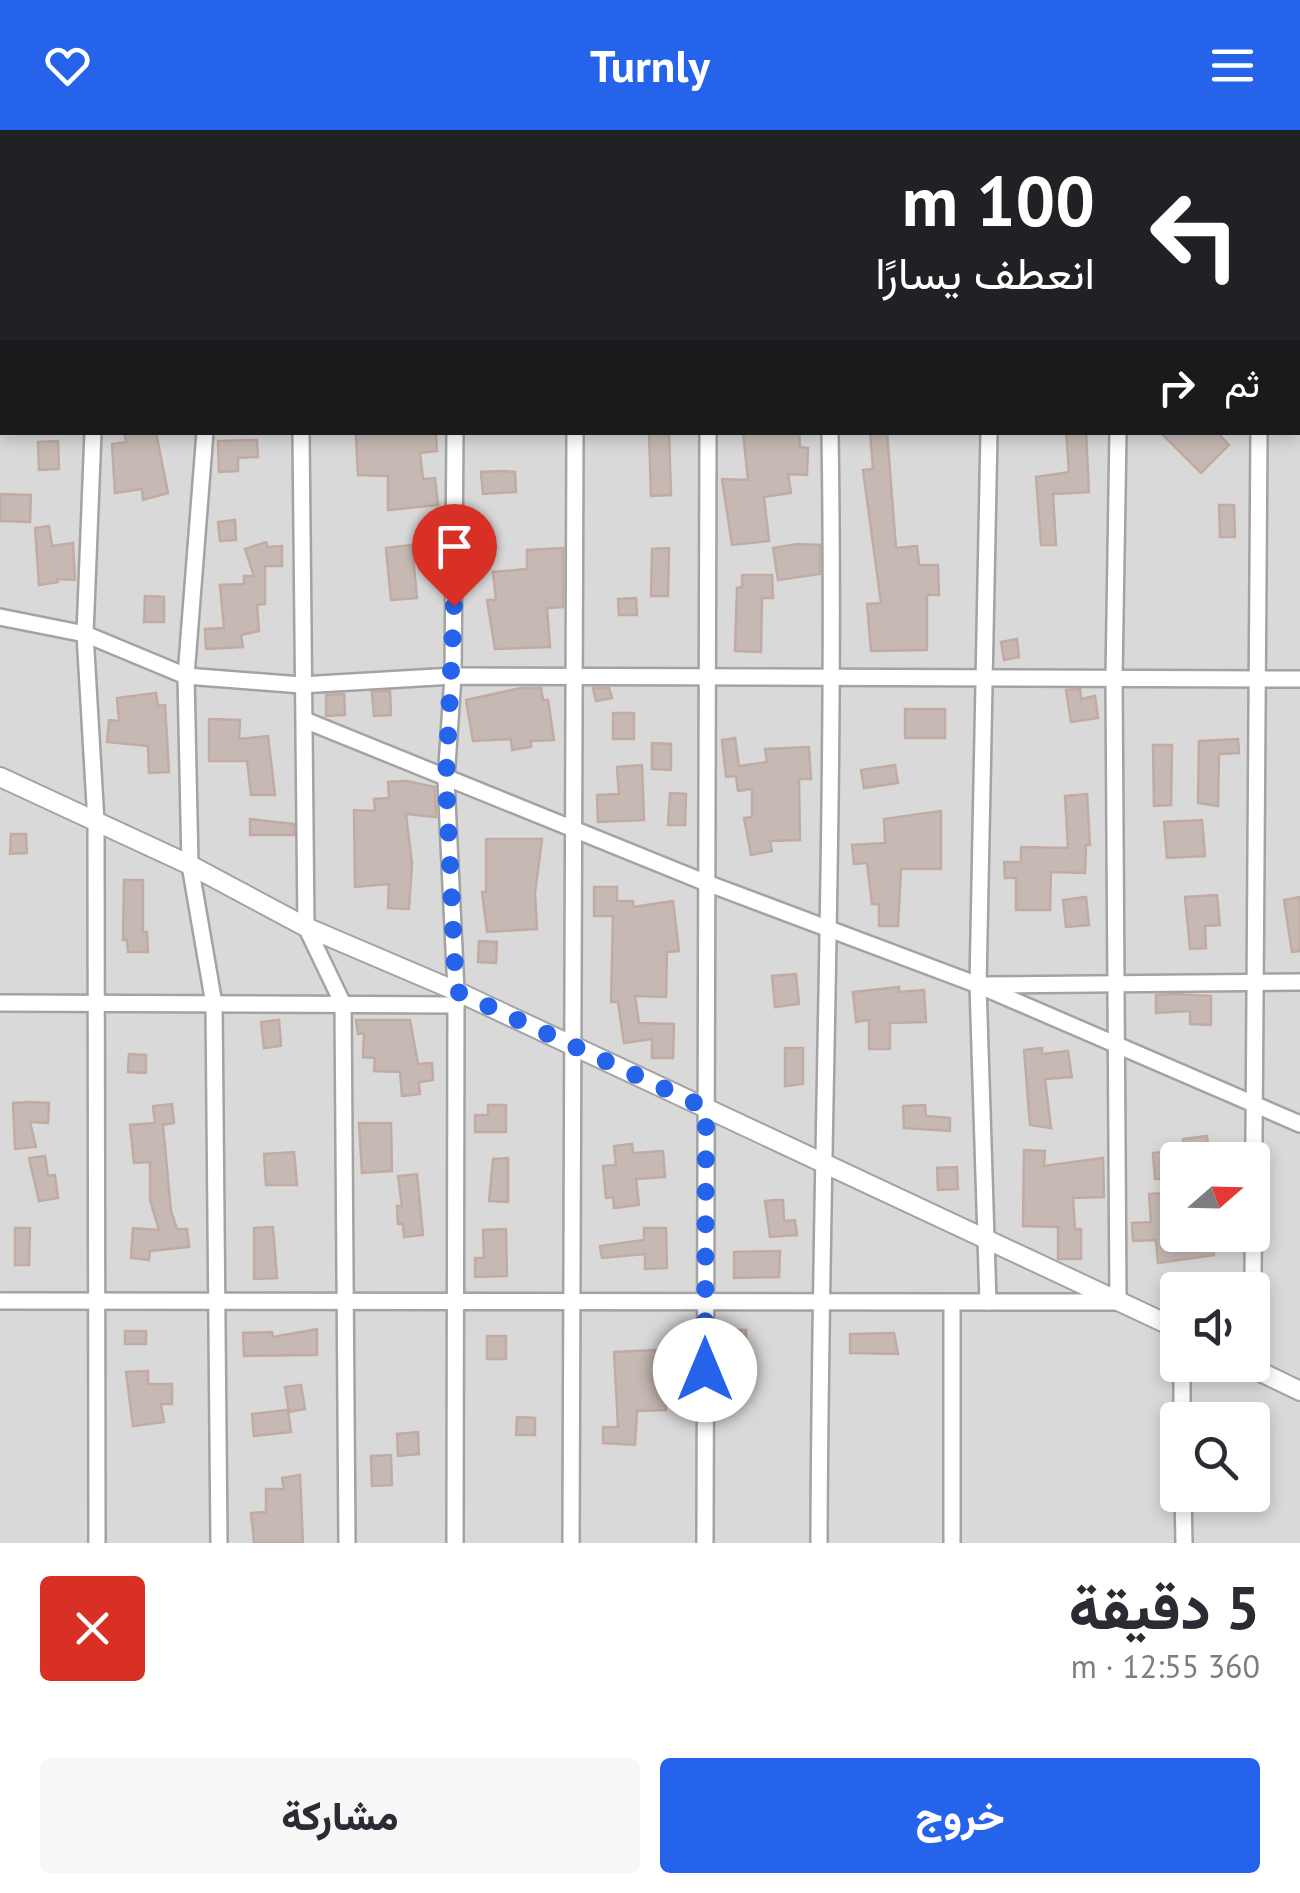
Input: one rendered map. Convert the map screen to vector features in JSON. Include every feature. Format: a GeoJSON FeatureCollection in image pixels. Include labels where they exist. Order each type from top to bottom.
{"type":"FeatureCollection","features":[{"type":"Feature","properties":{"kind":"street"},"geometry":{"type":"LineString","coordinates":[[93,435],[84,634],[96,822],[97,1543]]}},
{"type":"Feature","properties":{"kind":"street"},"geometry":{"type":"LineString","coordinates":[[205,435],[186,676],[190,865],[214,1004],[220,1301],[219,1543]]}},
{"type":"Feature","properties":{"kind":"street"},"geometry":{"type":"LineString","coordinates":[[301,435],[301,685],[307,721],[306,926],[344,1004],[347,1543]]}},
{"type":"Feature","properties":{"kind":"street"},"geometry":{"type":"LineString","coordinates":[[455,435],[453,676],[446,780],[456,998],[455,1543]]}},
{"type":"Feature","properties":{"kind":"street"},"geometry":{"type":"LineString","coordinates":[[571,1543],[570,828],[575,435]]}},
{"type":"Feature","properties":{"kind":"street"},"geometry":{"type":"LineString","coordinates":[[705,1543],[708,435]]}},
{"type":"Feature","properties":{"kind":"street"},"geometry":{"type":"LineString","coordinates":[[819,1543],[821,1162],[834,679],[830,435]]}},
{"type":"Feature","properties":{"kind":"street"},"geometry":{"type":"LineString","coordinates":[[988,1302],[978,985],[989,435]]}},
{"type":"Feature","properties":{"kind":"street"},"geometry":{"type":"LineString","coordinates":[[1118,435],[1114,678],[1118,1302]]}},
{"type":"Feature","properties":{"kind":"street"},"geometry":{"type":"LineString","coordinates":[[1253,1272],[1259,435]]}},
{"type":"Feature","properties":{"kind":"street"},"geometry":{"type":"LineString","coordinates":[[0,618],[84,634],[186,676],[301,685],[453,676],[1300,678]]}},
{"type":"Feature","properties":{"kind":"street"},"geometry":{"type":"LineString","coordinates":[[307,721],[704,882],[978,985],[1300,1124]]}},
{"type":"Feature","properties":{"kind":"street"},"geometry":{"type":"LineString","coordinates":[[0,777],[190,865],[456,998],[573,1046],[1160,1322]]}},
{"type":"Feature","properties":{"kind":"street"},"geometry":{"type":"LineString","coordinates":[[978,985],[1300,982]]}},
{"type":"Feature","properties":{"kind":"street"},"geometry":{"type":"LineString","coordinates":[[0,1003],[344,1004],[456,998]]}},
{"type":"Feature","properties":{"kind":"street"},"geometry":{"type":"LineString","coordinates":[[0,1301],[1118,1302]]}},
{"type":"Feature","properties":{"kind":"street"},"geometry":{"type":"LineString","coordinates":[[952,1302],[952,1543]]}},
{"type":"Feature","properties":{"kind":"street"},"geometry":{"type":"LineString","coordinates":[[1270,1377],[1300,1391]]}},
{"type":"Feature","properties":{"kind":"street"},"geometry":{"type":"LineString","coordinates":[[1183,1512],[1184,1543]]}},
{"type":"Feature","properties":{"kind":"shaded area"},"geometry":{"type":"Polygon","coordinates":[[[0,435],[1300,435],[1300,1543],[0,1543],[0,435]]]}},
{"type":"Feature","properties":{"kind":"building"},"geometry":{"type":"Polygon","coordinates":[[[125,435],[157,435],[168,493],[143,500],[142,489],[115,493],[112,444],[126,442],[125,435]]]}},
{"type":"Feature","properties":{"kind":"building"},"geometry":{"type":"Polygon","coordinates":[[[436,435],[437,451],[420,453],[423,479],[435,478],[438,505],[388,510],[388,476],[358,475],[356,436],[436,435]]]}},
{"type":"Feature","properties":{"kind":"building"},"geometry":{"type":"Polygon","coordinates":[[[649,435],[669,435],[671,495],[651,496],[649,435]]]}},
{"type":"Feature","properties":{"kind":"building"},"geometry":{"type":"Polygon","coordinates":[[[743,435],[799,435],[800,447],[808,448],[807,475],[788,474],[791,493],[764,497],[769,541],[732,545],[722,479],[748,480],[743,435]]]}},
{"type":"Feature","properties":{"kind":"building"},"geometry":{"type":"Polygon","coordinates":[[[870,435],[887,435],[896,548],[917,546],[919,565],[938,565],[939,595],[927,595],[927,650],[871,651],[867,604],[881,603],[863,470],[873,469],[870,435]]]}},
{"type":"Feature","properties":{"kind":"building"},"geometry":{"type":"Polygon","coordinates":[[[1066,435],[1086,435],[1089,492],[1053,494],[1056,545],[1041,545],[1036,477],[1069,472],[1066,435]]]}},
{"type":"Feature","properties":{"kind":"building"},"geometry":{"type":"Polygon","coordinates":[[[1163,435],[1220,435],[1229,445],[1201,473],[1163,435]]]}},
{"type":"Feature","properties":{"kind":"building"},"geometry":{"type":"Polygon","coordinates":[[[257,440],[258,457],[238,458],[238,471],[219,472],[218,441],[257,440]]]}},
{"type":"Feature","properties":{"kind":"building"},"geometry":{"type":"Polygon","coordinates":[[[58,441],[59,469],[39,470],[38,442],[58,441]]]}},
{"type":"Feature","properties":{"kind":"building"},"geometry":{"type":"Polygon","coordinates":[[[481,472],[515,472],[516,492],[483,494],[481,472]]]}},
{"type":"Feature","properties":{"kind":"building"},"geometry":{"type":"Polygon","coordinates":[[[0,494],[31,495],[30,522],[0,521],[0,494]]]}},
{"type":"Feature","properties":{"kind":"building"},"geometry":{"type":"Polygon","coordinates":[[[1219,505],[1234,505],[1235,537],[1220,537],[1219,505]]]}},
{"type":"Feature","properties":{"kind":"building"},"geometry":{"type":"Polygon","coordinates":[[[235,520],[236,540],[220,541],[218,522],[235,520]]]}},
{"type":"Feature","properties":{"kind":"building"},"geometry":{"type":"Polygon","coordinates":[[[49,526],[52,546],[73,543],[75,580],[57,579],[58,582],[39,585],[35,528],[49,526]]]}},
{"type":"Feature","properties":{"kind":"building"},"geometry":{"type":"Polygon","coordinates":[[[266,542],[268,547],[282,546],[282,566],[265,566],[265,604],[257,605],[259,631],[241,635],[243,647],[206,649],[205,629],[224,628],[220,585],[244,584],[244,576],[254,576],[245,549],[266,542]]]}},
{"type":"Feature","properties":{"kind":"building"},"geometry":{"type":"Polygon","coordinates":[[[412,545],[417,598],[391,600],[386,548],[412,545]]]}},
{"type":"Feature","properties":{"kind":"building"},"geometry":{"type":"Polygon","coordinates":[[[820,545],[820,574],[778,580],[773,548],[820,545]]]}},
{"type":"Feature","properties":{"kind":"building"},"geometry":{"type":"Polygon","coordinates":[[[563,548],[563,607],[547,608],[550,647],[495,649],[487,600],[496,600],[493,572],[527,569],[527,550],[563,548]]]}},
{"type":"Feature","properties":{"kind":"building"},"geometry":{"type":"Polygon","coordinates":[[[669,548],[668,596],[651,596],[652,549],[669,548]]]}},
{"type":"Feature","properties":{"kind":"building"},"geometry":{"type":"Polygon","coordinates":[[[742,575],[772,575],[773,598],[762,598],[761,652],[735,651],[737,588],[742,587],[742,575]]]}},
{"type":"Feature","properties":{"kind":"building"},"geometry":{"type":"Polygon","coordinates":[[[145,596],[164,597],[164,622],[144,622],[145,596]]]}},
{"type":"Feature","properties":{"kind":"building"},"geometry":{"type":"Polygon","coordinates":[[[636,598],[637,615],[619,615],[618,599],[636,598]]]}},
{"type":"Feature","properties":{"kind":"building"},"geometry":{"type":"Polygon","coordinates":[[[1017,639],[1019,657],[1004,660],[1001,642],[1017,639]]]}},
{"type":"Feature","properties":{"kind":"building"},"geometry":{"type":"Polygon","coordinates":[[[521,688],[541,688],[543,700],[548,700],[554,740],[531,741],[531,747],[512,750],[511,739],[473,741],[466,700],[521,688]]]}},
{"type":"Feature","properties":{"kind":"building"},"geometry":{"type":"Polygon","coordinates":[[[593,688],[609,688],[612,698],[596,701],[593,688]]]}},
{"type":"Feature","properties":{"kind":"building"},"geometry":{"type":"Polygon","coordinates":[[[1080,689],[1081,699],[1095,696],[1098,718],[1071,722],[1066,690],[1080,689]]]}},
{"type":"Feature","properties":{"kind":"building"},"geometry":{"type":"Polygon","coordinates":[[[390,691],[391,715],[374,716],[372,692],[390,691]]]}},
{"type":"Feature","properties":{"kind":"building"},"geometry":{"type":"Polygon","coordinates":[[[156,693],[158,706],[165,705],[169,772],[149,773],[148,746],[107,742],[109,720],[119,721],[117,698],[156,693]]]}},
{"type":"Feature","properties":{"kind":"building"},"geometry":{"type":"Polygon","coordinates":[[[344,694],[345,715],[326,716],[326,695],[344,694]]]}},
{"type":"Feature","properties":{"kind":"building"},"geometry":{"type":"Polygon","coordinates":[[[905,709],[945,709],[945,738],[905,738],[905,709]]]}},
{"type":"Feature","properties":{"kind":"building"},"geometry":{"type":"Polygon","coordinates":[[[613,713],[634,713],[634,739],[613,739],[613,713]]]}},
{"type":"Feature","properties":{"kind":"building"},"geometry":{"type":"Polygon","coordinates":[[[209,719],[240,720],[239,739],[268,736],[275,795],[251,795],[247,761],[209,761],[209,719]]]}},
{"type":"Feature","properties":{"kind":"building"},"geometry":{"type":"Polygon","coordinates":[[[735,738],[739,766],[767,762],[765,749],[809,747],[811,779],[799,779],[800,840],[770,841],[772,851],[751,855],[744,818],[752,817],[752,789],[738,791],[736,776],[726,777],[722,740],[735,738]]]}},
{"type":"Feature","properties":{"kind":"building"},"geometry":{"type":"Polygon","coordinates":[[[1238,739],[1239,753],[1219,754],[1218,806],[1198,803],[1199,741],[1238,739]]]}},
{"type":"Feature","properties":{"kind":"building"},"geometry":{"type":"Polygon","coordinates":[[[652,743],[671,744],[671,770],[652,769],[652,743]]]}},
{"type":"Feature","properties":{"kind":"building"},"geometry":{"type":"Polygon","coordinates":[[[1153,745],[1172,745],[1171,805],[1154,806],[1153,745]]]}},
{"type":"Feature","properties":{"kind":"building"},"geometry":{"type":"Polygon","coordinates":[[[642,765],[644,820],[598,822],[597,795],[619,794],[617,767],[642,765]]]}},
{"type":"Feature","properties":{"kind":"building"},"geometry":{"type":"Polygon","coordinates":[[[895,765],[898,783],[864,788],[861,770],[895,765]]]}},
{"type":"Feature","properties":{"kind":"building"},"geometry":{"type":"Polygon","coordinates":[[[407,781],[435,787],[436,817],[406,814],[412,863],[409,909],[388,908],[389,884],[355,887],[354,810],[375,811],[374,799],[389,798],[388,782],[407,781]]]}},
{"type":"Feature","properties":{"kind":"building"},"geometry":{"type":"Polygon","coordinates":[[[670,793],[686,794],[685,825],[668,825],[670,793]]]}},
{"type":"Feature","properties":{"kind":"building"},"geometry":{"type":"Polygon","coordinates":[[[1087,794],[1090,845],[1086,845],[1085,873],[1051,872],[1050,910],[1016,910],[1016,878],[1005,878],[1004,862],[1021,862],[1021,847],[1068,848],[1065,796],[1087,794]]]}},
{"type":"Feature","properties":{"kind":"building"},"geometry":{"type":"Polygon","coordinates":[[[941,811],[941,869],[901,869],[898,926],[879,926],[879,904],[872,904],[867,863],[854,864],[852,845],[885,843],[884,819],[941,811]]]}},
{"type":"Feature","properties":{"kind":"building"},"geometry":{"type":"Polygon","coordinates":[[[250,819],[294,824],[294,835],[250,835],[250,819]]]}},
{"type":"Feature","properties":{"kind":"building"},"geometry":{"type":"Polygon","coordinates":[[[1202,820],[1205,856],[1167,858],[1164,822],[1202,820]]]}},
{"type":"Feature","properties":{"kind":"building"},"geometry":{"type":"Polygon","coordinates":[[[11,834],[26,834],[27,853],[10,854],[11,834]]]}},
{"type":"Feature","properties":{"kind":"building"},"geometry":{"type":"Polygon","coordinates":[[[486,839],[542,839],[535,893],[537,929],[487,932],[482,892],[486,892],[486,839]]]}},
{"type":"Feature","properties":{"kind":"building"},"geometry":{"type":"Polygon","coordinates":[[[124,880],[143,880],[143,932],[147,932],[148,952],[128,952],[127,940],[123,940],[124,880]]]}},
{"type":"Feature","properties":{"kind":"building"},"geometry":{"type":"Polygon","coordinates":[[[594,887],[617,887],[617,901],[633,901],[633,907],[673,901],[679,951],[667,952],[666,997],[635,996],[639,1023],[674,1024],[673,1058],[652,1058],[652,1039],[624,1043],[618,1002],[611,1002],[613,916],[594,916],[594,887]]]}},
{"type":"Feature","properties":{"kind":"building"},"geometry":{"type":"Polygon","coordinates":[[[1217,895],[1220,925],[1205,926],[1206,948],[1190,949],[1185,897],[1217,895]]]}},
{"type":"Feature","properties":{"kind":"building"},"geometry":{"type":"Polygon","coordinates":[[[1086,897],[1089,925],[1066,927],[1063,900],[1086,897]]]}},
{"type":"Feature","properties":{"kind":"building"},"geometry":{"type":"Polygon","coordinates":[[[1300,897],[1300,951],[1292,952],[1284,900],[1300,897]]]}},
{"type":"Feature","properties":{"kind":"building"},"geometry":{"type":"Polygon","coordinates":[[[479,941],[497,942],[496,963],[478,962],[479,941]]]}},
{"type":"Feature","properties":{"kind":"building"},"geometry":{"type":"Polygon","coordinates":[[[796,974],[799,1004],[775,1007],[772,976],[796,974]]]}},
{"type":"Feature","properties":{"kind":"building"},"geometry":{"type":"Polygon","coordinates":[[[899,987],[899,992],[924,990],[926,1022],[890,1023],[890,1049],[869,1049],[869,1020],[856,1022],[853,992],[899,987]]]}},
{"type":"Feature","properties":{"kind":"building"},"geometry":{"type":"Polygon","coordinates":[[[1156,995],[1211,996],[1211,1025],[1190,1024],[1190,1011],[1156,1013],[1156,995]]]}},
{"type":"Feature","properties":{"kind":"building"},"geometry":{"type":"Polygon","coordinates":[[[279,1020],[281,1046],[264,1048],[261,1022],[279,1020]]]}},
{"type":"Feature","properties":{"kind":"building"},"geometry":{"type":"Polygon","coordinates":[[[356,1020],[410,1020],[418,1064],[432,1063],[433,1080],[419,1082],[420,1094],[402,1096],[400,1072],[374,1071],[375,1058],[363,1057],[364,1033],[358,1034],[356,1020]]]}},
{"type":"Feature","properties":{"kind":"building"},"geometry":{"type":"Polygon","coordinates":[[[785,1048],[803,1048],[803,1084],[785,1086],[785,1048]]]}},
{"type":"Feature","properties":{"kind":"building"},"geometry":{"type":"Polygon","coordinates":[[[1042,1048],[1042,1054],[1068,1051],[1072,1077],[1045,1079],[1051,1128],[1030,1125],[1024,1050],[1042,1048]]]}},
{"type":"Feature","properties":{"kind":"building"},"geometry":{"type":"Polygon","coordinates":[[[129,1054],[146,1055],[146,1073],[128,1072],[129,1054]]]}},
{"type":"Feature","properties":{"kind":"building"},"geometry":{"type":"Polygon","coordinates":[[[13,1103],[49,1103],[48,1123],[30,1122],[36,1147],[15,1149],[13,1103]]]}},
{"type":"Feature","properties":{"kind":"building"},"geometry":{"type":"Polygon","coordinates":[[[172,1104],[174,1123],[163,1125],[171,1211],[177,1229],[187,1229],[189,1247],[150,1251],[149,1260],[131,1258],[133,1228],[159,1230],[150,1200],[150,1162],[134,1163],[130,1125],[155,1123],[153,1106],[172,1104]]]}},
{"type":"Feature","properties":{"kind":"building"},"geometry":{"type":"Polygon","coordinates":[[[488,1105],[506,1105],[506,1132],[475,1132],[475,1115],[488,1115],[488,1105]]]}},
{"type":"Feature","properties":{"kind":"building"},"geometry":{"type":"Polygon","coordinates":[[[925,1105],[926,1116],[950,1118],[950,1131],[904,1128],[903,1106],[925,1105]]]}},
{"type":"Feature","properties":{"kind":"building"},"geometry":{"type":"Polygon","coordinates":[[[359,1123],[391,1123],[392,1171],[362,1173],[359,1123]]]}},
{"type":"Feature","properties":{"kind":"building"},"geometry":{"type":"Polygon","coordinates":[[[1207,1136],[1208,1142],[1183,1142],[1183,1139],[1207,1136]]]}},
{"type":"Feature","properties":{"kind":"building"},"geometry":{"type":"Polygon","coordinates":[[[632,1144],[633,1153],[663,1151],[665,1177],[636,1179],[639,1205],[614,1208],[613,1197],[606,1198],[603,1166],[616,1165],[614,1146],[632,1144]]]}},
{"type":"Feature","properties":{"kind":"building"},"geometry":{"type":"Polygon","coordinates":[[[1024,1150],[1045,1151],[1044,1166],[1103,1158],[1104,1197],[1073,1198],[1075,1229],[1081,1229],[1081,1259],[1058,1259],[1058,1227],[1023,1226],[1024,1150]]]}},
{"type":"Feature","properties":{"kind":"building"},"geometry":{"type":"Polygon","coordinates":[[[294,1152],[297,1185],[266,1185],[264,1154],[294,1152]]]}},
{"type":"Feature","properties":{"kind":"building"},"geometry":{"type":"Polygon","coordinates":[[[1160,1152],[1160,1179],[1155,1179],[1153,1153],[1160,1152]]]}},
{"type":"Feature","properties":{"kind":"building"},"geometry":{"type":"Polygon","coordinates":[[[45,1156],[48,1176],[55,1175],[58,1198],[39,1201],[29,1158],[45,1156]]]}},
{"type":"Feature","properties":{"kind":"building"},"geometry":{"type":"Polygon","coordinates":[[[508,1158],[508,1202],[489,1201],[493,1159],[508,1158]]]}},
{"type":"Feature","properties":{"kind":"building"},"geometry":{"type":"Polygon","coordinates":[[[957,1167],[958,1189],[938,1190],[937,1168],[957,1167]]]}},
{"type":"Feature","properties":{"kind":"building"},"geometry":{"type":"Polygon","coordinates":[[[417,1174],[423,1235],[404,1237],[403,1224],[398,1224],[397,1206],[402,1206],[398,1176],[417,1174]]]}},
{"type":"Feature","properties":{"kind":"building"},"geometry":{"type":"Polygon","coordinates":[[[1160,1193],[1160,1252],[1214,1255],[1158,1263],[1156,1240],[1133,1241],[1132,1223],[1151,1222],[1149,1194],[1160,1193]]]}},
{"type":"Feature","properties":{"kind":"building"},"geometry":{"type":"Polygon","coordinates":[[[783,1200],[784,1221],[795,1220],[797,1235],[770,1237],[765,1201],[783,1200]]]}},
{"type":"Feature","properties":{"kind":"building"},"geometry":{"type":"Polygon","coordinates":[[[273,1227],[277,1278],[254,1279],[254,1228],[273,1227]]]}},
{"type":"Feature","properties":{"kind":"building"},"geometry":{"type":"Polygon","coordinates":[[[15,1228],[30,1228],[29,1265],[15,1265],[15,1228]]]}},
{"type":"Feature","properties":{"kind":"building"},"geometry":{"type":"Polygon","coordinates":[[[644,1228],[666,1228],[667,1268],[645,1269],[645,1254],[602,1258],[600,1246],[644,1240],[644,1228]]]}},
{"type":"Feature","properties":{"kind":"building"},"geometry":{"type":"Polygon","coordinates":[[[506,1229],[507,1276],[475,1277],[475,1258],[484,1258],[483,1230],[506,1229]]]}},
{"type":"Feature","properties":{"kind":"building"},"geometry":{"type":"Polygon","coordinates":[[[780,1251],[779,1277],[734,1278],[734,1252],[780,1251]]]}},
{"type":"Feature","properties":{"kind":"building"},"geometry":{"type":"Polygon","coordinates":[[[317,1329],[317,1355],[244,1356],[243,1333],[272,1332],[273,1337],[317,1329]]]}},
{"type":"Feature","properties":{"kind":"building"},"geometry":{"type":"Polygon","coordinates":[[[723,1330],[746,1330],[746,1354],[754,1354],[754,1374],[723,1370],[723,1330]]]}},
{"type":"Feature","properties":{"kind":"building"},"geometry":{"type":"Polygon","coordinates":[[[125,1331],[146,1331],[146,1344],[125,1344],[125,1331]]]}},
{"type":"Feature","properties":{"kind":"building"},"geometry":{"type":"Polygon","coordinates":[[[894,1333],[898,1354],[850,1353],[850,1334],[894,1333]]]}},
{"type":"Feature","properties":{"kind":"building"},"geometry":{"type":"Polygon","coordinates":[[[487,1336],[506,1336],[506,1359],[487,1359],[487,1336]]]}},
{"type":"Feature","properties":{"kind":"building"},"geometry":{"type":"Polygon","coordinates":[[[656,1350],[657,1364],[667,1364],[666,1410],[637,1411],[635,1445],[603,1443],[603,1427],[618,1427],[614,1352],[656,1350]]]}},
{"type":"Feature","properties":{"kind":"building"},"geometry":{"type":"Polygon","coordinates":[[[148,1371],[148,1384],[172,1384],[172,1404],[161,1404],[164,1422],[133,1426],[126,1372],[148,1371]]]}},
{"type":"Feature","properties":{"kind":"building"},"geometry":{"type":"Polygon","coordinates":[[[301,1385],[305,1409],[289,1412],[285,1387],[301,1385]]]}},
{"type":"Feature","properties":{"kind":"building"},"geometry":{"type":"Polygon","coordinates":[[[288,1410],[291,1432],[254,1436],[252,1414],[288,1410]]]}},
{"type":"Feature","properties":{"kind":"building"},"geometry":{"type":"Polygon","coordinates":[[[517,1417],[535,1418],[535,1435],[516,1435],[517,1417]]]}},
{"type":"Feature","properties":{"kind":"building"},"geometry":{"type":"Polygon","coordinates":[[[418,1432],[419,1454],[398,1456],[397,1434],[418,1432]]]}},
{"type":"Feature","properties":{"kind":"building"},"geometry":{"type":"Polygon","coordinates":[[[391,1455],[392,1485],[372,1486],[371,1456],[391,1455]]]}},
{"type":"Feature","properties":{"kind":"building"},"geometry":{"type":"Polygon","coordinates":[[[300,1475],[303,1543],[254,1543],[251,1513],[266,1512],[266,1489],[284,1489],[282,1478],[300,1475]]]}},
{"type":"Feature","properties":{"kind":"route"},"geometry":{"type":"LineString","coordinates":[[454,606],[446,780],[456,991],[706,1108],[705,1370]]}}]}
